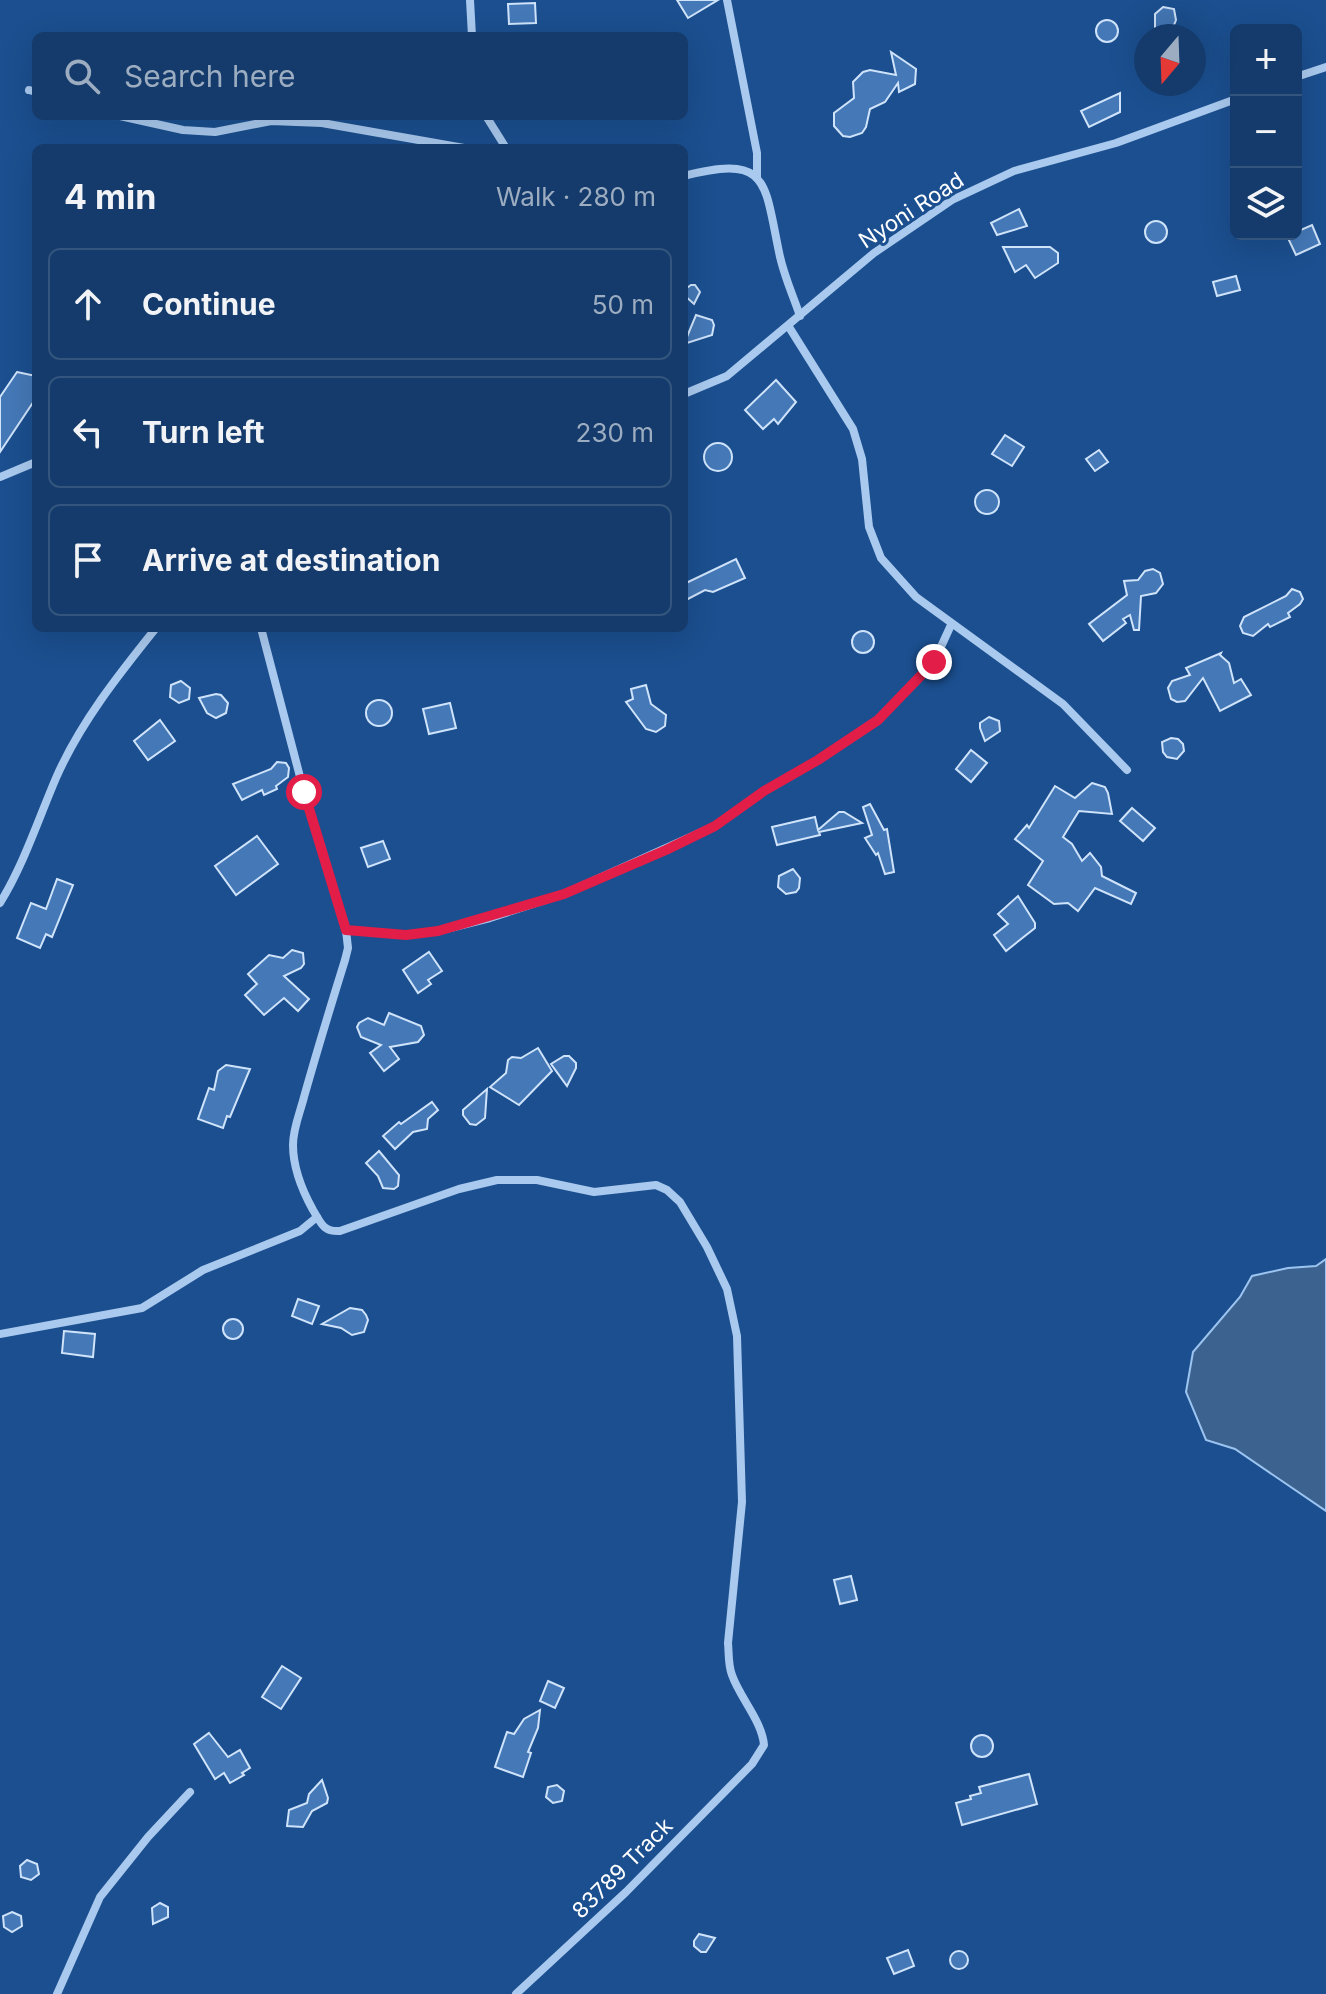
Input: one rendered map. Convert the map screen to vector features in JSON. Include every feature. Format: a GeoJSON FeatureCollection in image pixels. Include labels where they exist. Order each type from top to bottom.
{"type":"FeatureCollection","features":[{"type":"Feature","properties":{"kind":"street"},"geometry":{"type":"LineString","coordinates":[[470,0],[472,32]]}},
{"type":"Feature","properties":{"kind":"street"},"geometry":{"type":"LineString","coordinates":[[727,0],[757,153],[757,178],[769,199],[779,255],[800,316]]}},
{"type":"Feature","properties":{"kind":"street"},"geometry":{"type":"LineString","coordinates":[[1302,75],[1326,67]]}},
{"type":"Feature","properties":{"kind":"street","name":"Nyoni Road"},"geometry":{"type":"LineString","coordinates":[[688,392],[727,376],[874,253],[952,200],[1014,171],[1116,143],[1230,101]]}},
{"type":"Feature","properties":{"kind":"street"},"geometry":{"type":"LineString","coordinates":[[138,120],[183,130],[215,132],[271,121],[322,123],[441,144]]}},
{"type":"Feature","properties":{"kind":"street"},"geometry":{"type":"LineString","coordinates":[[488,120],[504,144]]}},
{"type":"Feature","properties":{"kind":"street"},"geometry":{"type":"LineString","coordinates":[[688,175],[716,168],[738,168],[757,178]]}},
{"type":"Feature","properties":{"kind":"street"},"geometry":{"type":"LineString","coordinates":[[789,327],[853,429],[862,459],[869,527],[881,558],[916,597],[1063,704],[1127,770]]}},
{"type":"Feature","properties":{"kind":"street"},"geometry":{"type":"LineString","coordinates":[[0,477],[32,464]]}},
{"type":"Feature","properties":{"kind":"street"},"geometry":{"type":"LineString","coordinates":[[346,930],[406,935],[438,931],[490,918],[564,894],[715,826],[764,791],[878,720],[934,662],[951,625]]}},
{"type":"Feature","properties":{"kind":"street"},"geometry":{"type":"LineString","coordinates":[[0,903],[26,853],[57,775],[113,682],[153,632]]}},
{"type":"Feature","properties":{"kind":"street"},"geometry":{"type":"LineString","coordinates":[[0,1334],[142,1308],[203,1270],[300,1231],[317,1217],[303,1188],[293,1144],[295,1127],[348,948],[346,930],[304,792],[262,632]]}},
{"type":"Feature","properties":{"kind":"street","name":"83789 Track"},"geometry":{"type":"LineString","coordinates":[[317,1217],[318,1222],[328,1230],[340,1231],[459,1189],[515,1178],[594,1192],[656,1185],[680,1202],[727,1289],[737,1336],[742,1502],[728,1643],[731,1674],[764,1739],[761,1752],[626,1892],[516,1994]]}},
{"type":"Feature","properties":{"kind":"street"},"geometry":{"type":"LineString","coordinates":[[57,1994],[100,1897],[148,1837],[190,1792]]}},
{"type":"Feature","properties":{"kind":"water"},"geometry":{"type":"Polygon","coordinates":[[[1326,1259],[1326,1511],[1235,1449],[1206,1440],[1186,1392],[1193,1352],[1240,1297],[1252,1276],[1316,1266],[1326,1259]]]}},
{"type":"Feature","properties":{"kind":"building"},"geometry":{"type":"Polygon","coordinates":[[[677,0],[718,0],[688,18],[677,0]]]}},
{"type":"Feature","properties":{"kind":"building"},"geometry":{"type":"Polygon","coordinates":[[[535,3],[536,23],[509,24],[508,4],[535,3]]]}},
{"type":"Feature","properties":{"kind":"building"},"geometry":{"type":"Polygon","coordinates":[[[1163,7],[1174,9],[1176,20],[1174,24],[1155,24],[1155,14],[1163,7]]]}},
{"type":"Feature","properties":{"kind":"building"},"geometry":{"type":"Polygon","coordinates":[[[1107,20],[1118,31],[1107,42],[1096,31],[1107,20]]]}},
{"type":"Feature","properties":{"kind":"building"},"geometry":{"type":"Polygon","coordinates":[[[891,52],[916,69],[915,84],[899,92],[898,83],[885,102],[870,109],[862,133],[843,136],[834,126],[834,113],[854,98],[853,82],[863,72],[870,70],[896,75],[891,52]]]}},
{"type":"Feature","properties":{"kind":"building"},"geometry":{"type":"Polygon","coordinates":[[[1120,93],[1120,112],[1089,127],[1081,111],[1120,93]]]}},
{"type":"Feature","properties":{"kind":"building"},"geometry":{"type":"Polygon","coordinates":[[[1019,209],[1027,226],[997,235],[991,223],[1019,209]]]}},
{"type":"Feature","properties":{"kind":"building"},"geometry":{"type":"Polygon","coordinates":[[[1156,221],[1164,224],[1167,232],[1164,240],[1156,243],[1148,240],[1145,232],[1148,224],[1156,221]]]}},
{"type":"Feature","properties":{"kind":"building"},"geometry":{"type":"Polygon","coordinates":[[[1312,225],[1320,244],[1296,255],[1289,240],[1302,240],[1302,229],[1312,225]]]}},
{"type":"Feature","properties":{"kind":"building"},"geometry":{"type":"Polygon","coordinates":[[[1003,247],[1050,247],[1058,253],[1058,263],[1035,278],[1026,265],[1015,272],[1003,247]]]}},
{"type":"Feature","properties":{"kind":"building"},"geometry":{"type":"Polygon","coordinates":[[[1236,276],[1240,290],[1217,296],[1213,282],[1236,276]]]}},
{"type":"Feature","properties":{"kind":"building"},"geometry":{"type":"Polygon","coordinates":[[[695,285],[700,292],[694,304],[688,299],[688,287],[695,285]]]}},
{"type":"Feature","properties":{"kind":"building"},"geometry":{"type":"Polygon","coordinates":[[[696,315],[712,320],[712,335],[688,343],[696,315]]]}},
{"type":"Feature","properties":{"kind":"building"},"geometry":{"type":"Polygon","coordinates":[[[17,372],[32,375],[32,404],[0,452],[0,397],[17,372]]]}},
{"type":"Feature","properties":{"kind":"building"},"geometry":{"type":"Polygon","coordinates":[[[776,380],[796,402],[778,424],[774,419],[763,429],[745,410],[776,380]]]}},
{"type":"Feature","properties":{"kind":"building"},"geometry":{"type":"Polygon","coordinates":[[[1005,435],[1024,447],[1012,466],[992,454],[1005,435]]]}},
{"type":"Feature","properties":{"kind":"building"},"geometry":{"type":"Polygon","coordinates":[[[718,443],[728,447],[732,457],[728,467],[718,471],[708,467],[704,457],[708,447],[718,443]]]}},
{"type":"Feature","properties":{"kind":"building"},"geometry":{"type":"Polygon","coordinates":[[[1099,450],[1108,462],[1095,471],[1086,459],[1099,450]]]}},
{"type":"Feature","properties":{"kind":"building"},"geometry":{"type":"Polygon","coordinates":[[[987,490],[998,497],[999,502],[992,513],[987,514],[976,507],[975,502],[982,491],[987,490]]]}},
{"type":"Feature","properties":{"kind":"building"},"geometry":{"type":"Polygon","coordinates":[[[736,559],[745,578],[713,592],[705,590],[688,599],[688,582],[736,559]]]}},
{"type":"Feature","properties":{"kind":"building"},"geometry":{"type":"Polygon","coordinates":[[[1153,569],[1160,573],[1163,584],[1156,593],[1141,596],[1139,630],[1134,630],[1130,615],[1123,619],[1126,623],[1103,641],[1089,624],[1127,595],[1124,581],[1138,580],[1145,571],[1153,569]]]}},
{"type":"Feature","properties":{"kind":"building"},"geometry":{"type":"Polygon","coordinates":[[[1292,589],[1300,592],[1303,599],[1288,613],[1290,617],[1270,627],[1268,624],[1253,636],[1243,633],[1240,626],[1244,617],[1286,596],[1292,589]]]}},
{"type":"Feature","properties":{"kind":"building"},"geometry":{"type":"Polygon","coordinates":[[[863,631],[871,634],[874,642],[871,650],[863,653],[855,650],[852,642],[855,634],[863,631]]]}},
{"type":"Feature","properties":{"kind":"building"},"geometry":{"type":"Polygon","coordinates":[[[1221,653],[1229,663],[1234,683],[1241,679],[1251,695],[1220,711],[1203,678],[1185,701],[1171,699],[1168,688],[1172,681],[1190,675],[1186,668],[1221,653]]]}},
{"type":"Feature","properties":{"kind":"building"},"geometry":{"type":"Polygon","coordinates":[[[181,681],[190,688],[189,699],[179,703],[170,697],[171,685],[181,681]]]}},
{"type":"Feature","properties":{"kind":"building"},"geometry":{"type":"Polygon","coordinates":[[[646,685],[651,704],[666,715],[665,726],[656,732],[646,729],[626,702],[633,699],[631,689],[646,685]]]}},
{"type":"Feature","properties":{"kind":"building"},"geometry":{"type":"Polygon","coordinates":[[[216,694],[228,703],[226,713],[216,718],[207,713],[199,698],[216,694]]]}},
{"type":"Feature","properties":{"kind":"building"},"geometry":{"type":"Polygon","coordinates":[[[379,700],[388,704],[392,713],[388,722],[379,726],[370,722],[366,713],[370,704],[379,700]]]}},
{"type":"Feature","properties":{"kind":"building"},"geometry":{"type":"Polygon","coordinates":[[[450,703],[456,728],[429,734],[423,709],[450,703]]]}},
{"type":"Feature","properties":{"kind":"building"},"geometry":{"type":"Polygon","coordinates":[[[989,717],[999,721],[1000,731],[985,741],[980,723],[989,717]]]}},
{"type":"Feature","properties":{"kind":"building"},"geometry":{"type":"Polygon","coordinates":[[[160,720],[175,741],[148,760],[134,741],[160,720]]]}},
{"type":"Feature","properties":{"kind":"building"},"geometry":{"type":"Polygon","coordinates":[[[1171,738],[1183,744],[1184,751],[1177,759],[1167,757],[1163,752],[1162,742],[1171,738]]]}},
{"type":"Feature","properties":{"kind":"building"},"geometry":{"type":"Polygon","coordinates":[[[971,750],[987,763],[971,782],[956,769],[971,750]]]}},
{"type":"Feature","properties":{"kind":"building"},"geometry":{"type":"Polygon","coordinates":[[[277,762],[286,763],[289,768],[288,777],[276,786],[277,789],[264,795],[262,790],[242,800],[233,784],[271,769],[277,762]]]}},
{"type":"Feature","properties":{"kind":"building"},"geometry":{"type":"Polygon","coordinates":[[[1092,783],[1105,787],[1112,814],[1079,811],[1063,837],[1072,844],[1082,861],[1090,853],[1101,867],[1102,876],[1136,893],[1131,904],[1095,888],[1078,911],[1068,903],[1054,904],[1028,885],[1043,861],[1015,839],[1027,825],[1029,828],[1055,786],[1075,798],[1092,783]]]}},
{"type":"Feature","properties":{"kind":"building"},"geometry":{"type":"Polygon","coordinates":[[[870,804],[884,830],[887,829],[894,872],[885,874],[878,853],[876,855],[865,838],[872,835],[863,807],[870,804]]]}},
{"type":"Feature","properties":{"kind":"building"},"geometry":{"type":"Polygon","coordinates":[[[1132,808],[1155,828],[1143,841],[1120,821],[1132,808]]]}},
{"type":"Feature","properties":{"kind":"building"},"geometry":{"type":"Polygon","coordinates":[[[839,812],[862,823],[777,845],[772,827],[815,817],[818,830],[839,812]]]}},
{"type":"Feature","properties":{"kind":"building"},"geometry":{"type":"Polygon","coordinates":[[[257,836],[278,864],[236,895],[215,866],[257,836]]]}},
{"type":"Feature","properties":{"kind":"building"},"geometry":{"type":"Polygon","coordinates":[[[383,841],[390,859],[368,867],[361,848],[383,841]]]}},
{"type":"Feature","properties":{"kind":"building"},"geometry":{"type":"Polygon","coordinates":[[[793,869],[800,878],[799,888],[786,894],[778,887],[779,876],[793,869]]]}},
{"type":"Feature","properties":{"kind":"building"},"geometry":{"type":"Polygon","coordinates":[[[57,879],[73,885],[52,937],[46,934],[40,948],[17,938],[31,903],[46,909],[57,879]]]}},
{"type":"Feature","properties":{"kind":"building"},"geometry":{"type":"Polygon","coordinates":[[[1018,896],[1035,928],[1006,951],[994,935],[1008,924],[998,914],[1018,896]]]}},
{"type":"Feature","properties":{"kind":"building"},"geometry":{"type":"Polygon","coordinates":[[[292,950],[303,953],[304,964],[284,976],[309,999],[298,1011],[284,998],[264,1015],[245,995],[257,984],[248,974],[269,955],[283,958],[292,950]]]}},
{"type":"Feature","properties":{"kind":"building"},"geometry":{"type":"Polygon","coordinates":[[[429,952],[442,971],[428,980],[431,984],[418,993],[403,970],[429,952]]]}},
{"type":"Feature","properties":{"kind":"building"},"geometry":{"type":"Polygon","coordinates":[[[389,1013],[421,1026],[424,1035],[418,1042],[390,1047],[399,1059],[384,1071],[370,1053],[381,1045],[361,1037],[357,1027],[368,1018],[384,1025],[389,1013]]]}},
{"type":"Feature","properties":{"kind":"building"},"geometry":{"type":"Polygon","coordinates":[[[538,1048],[552,1071],[519,1105],[490,1087],[506,1073],[508,1060],[521,1058],[538,1048]]]}},
{"type":"Feature","properties":{"kind":"building"},"geometry":{"type":"Polygon","coordinates":[[[569,1056],[576,1063],[567,1086],[551,1064],[569,1056]]]}},
{"type":"Feature","properties":{"kind":"building"},"geometry":{"type":"Polygon","coordinates":[[[226,1065],[250,1069],[223,1128],[198,1119],[209,1088],[214,1090],[218,1071],[226,1065]]]}},
{"type":"Feature","properties":{"kind":"building"},"geometry":{"type":"Polygon","coordinates":[[[487,1089],[485,1118],[476,1125],[470,1124],[463,1110],[487,1089]]]}},
{"type":"Feature","properties":{"kind":"building"},"geometry":{"type":"Polygon","coordinates":[[[432,1102],[438,1110],[428,1119],[427,1129],[413,1132],[395,1149],[383,1136],[432,1102]]]}},
{"type":"Feature","properties":{"kind":"building"},"geometry":{"type":"Polygon","coordinates":[[[379,1151],[399,1175],[398,1186],[394,1189],[383,1188],[378,1176],[366,1163],[379,1151]]]}},
{"type":"Feature","properties":{"kind":"building"},"geometry":{"type":"Polygon","coordinates":[[[298,1299],[319,1306],[312,1324],[292,1316],[298,1299]]]}},
{"type":"Feature","properties":{"kind":"building"},"geometry":{"type":"Polygon","coordinates":[[[350,1308],[362,1310],[366,1315],[368,1320],[364,1332],[352,1335],[341,1328],[322,1324],[350,1308]]]}},
{"type":"Feature","properties":{"kind":"building"},"geometry":{"type":"Polygon","coordinates":[[[233,1319],[240,1322],[243,1329],[240,1336],[233,1339],[226,1336],[223,1329],[226,1322],[233,1319]]]}},
{"type":"Feature","properties":{"kind":"building"},"geometry":{"type":"Polygon","coordinates":[[[64,1331],[95,1334],[93,1357],[62,1353],[64,1331]]]}},
{"type":"Feature","properties":{"kind":"building"},"geometry":{"type":"Polygon","coordinates":[[[851,1576],[857,1600],[840,1604],[834,1580],[851,1576]]]}},
{"type":"Feature","properties":{"kind":"building"},"geometry":{"type":"Polygon","coordinates":[[[282,1666],[301,1678],[281,1709],[262,1697],[282,1666]]]}},
{"type":"Feature","properties":{"kind":"building"},"geometry":{"type":"Polygon","coordinates":[[[548,1681],[564,1688],[555,1708],[540,1701],[548,1681]]]}},
{"type":"Feature","properties":{"kind":"building"},"geometry":{"type":"Polygon","coordinates":[[[540,1710],[538,1728],[528,1752],[531,1753],[523,1777],[495,1767],[507,1732],[514,1734],[524,1719],[540,1710]]]}},
{"type":"Feature","properties":{"kind":"building"},"geometry":{"type":"Polygon","coordinates":[[[209,1733],[228,1757],[240,1750],[250,1768],[242,1773],[244,1775],[230,1783],[224,1773],[215,1779],[194,1744],[209,1733]]]}},
{"type":"Feature","properties":{"kind":"building"},"geometry":{"type":"Polygon","coordinates":[[[978,1735],[986,1735],[993,1746],[986,1757],[978,1757],[971,1750],[971,1742],[978,1735]]]}},
{"type":"Feature","properties":{"kind":"building"},"geometry":{"type":"Polygon","coordinates":[[[1029,1774],[1037,1804],[962,1825],[956,1803],[981,1793],[979,1787],[1029,1774]]]}},
{"type":"Feature","properties":{"kind":"building"},"geometry":{"type":"Polygon","coordinates":[[[322,1780],[327,1803],[312,1811],[303,1827],[287,1826],[289,1810],[307,1803],[309,1794],[322,1780]]]}},
{"type":"Feature","properties":{"kind":"building"},"geometry":{"type":"Polygon","coordinates":[[[557,1785],[564,1791],[562,1801],[553,1803],[546,1797],[548,1787],[557,1785]]]}},
{"type":"Feature","properties":{"kind":"building"},"geometry":{"type":"Polygon","coordinates":[[[27,1860],[37,1864],[39,1874],[31,1880],[21,1877],[20,1866],[27,1860]]]}},
{"type":"Feature","properties":{"kind":"building"},"geometry":{"type":"Polygon","coordinates":[[[160,1903],[168,1907],[168,1917],[153,1924],[152,1908],[160,1903]]]}},
{"type":"Feature","properties":{"kind":"building"},"geometry":{"type":"Polygon","coordinates":[[[12,1912],[21,1916],[22,1926],[12,1932],[4,1927],[3,1916],[12,1912]]]}},
{"type":"Feature","properties":{"kind":"building"},"geometry":{"type":"Polygon","coordinates":[[[699,1934],[715,1938],[706,1952],[694,1946],[699,1934]]]}},
{"type":"Feature","properties":{"kind":"building"},"geometry":{"type":"Polygon","coordinates":[[[908,1950],[914,1966],[894,1974],[887,1958],[908,1950]]]}},
{"type":"Feature","properties":{"kind":"building"},"geometry":{"type":"Polygon","coordinates":[[[955,1951],[963,1951],[968,1960],[966,1967],[955,1969],[950,1964],[950,1956],[955,1951]]]}},
{"type":"Feature","properties":{"kind":"route"},"geometry":{"type":"LineString","coordinates":[[304,792],[346,930],[406,935],[438,931],[564,894],[715,826],[764,791],[878,720],[934,662]]}}]}
